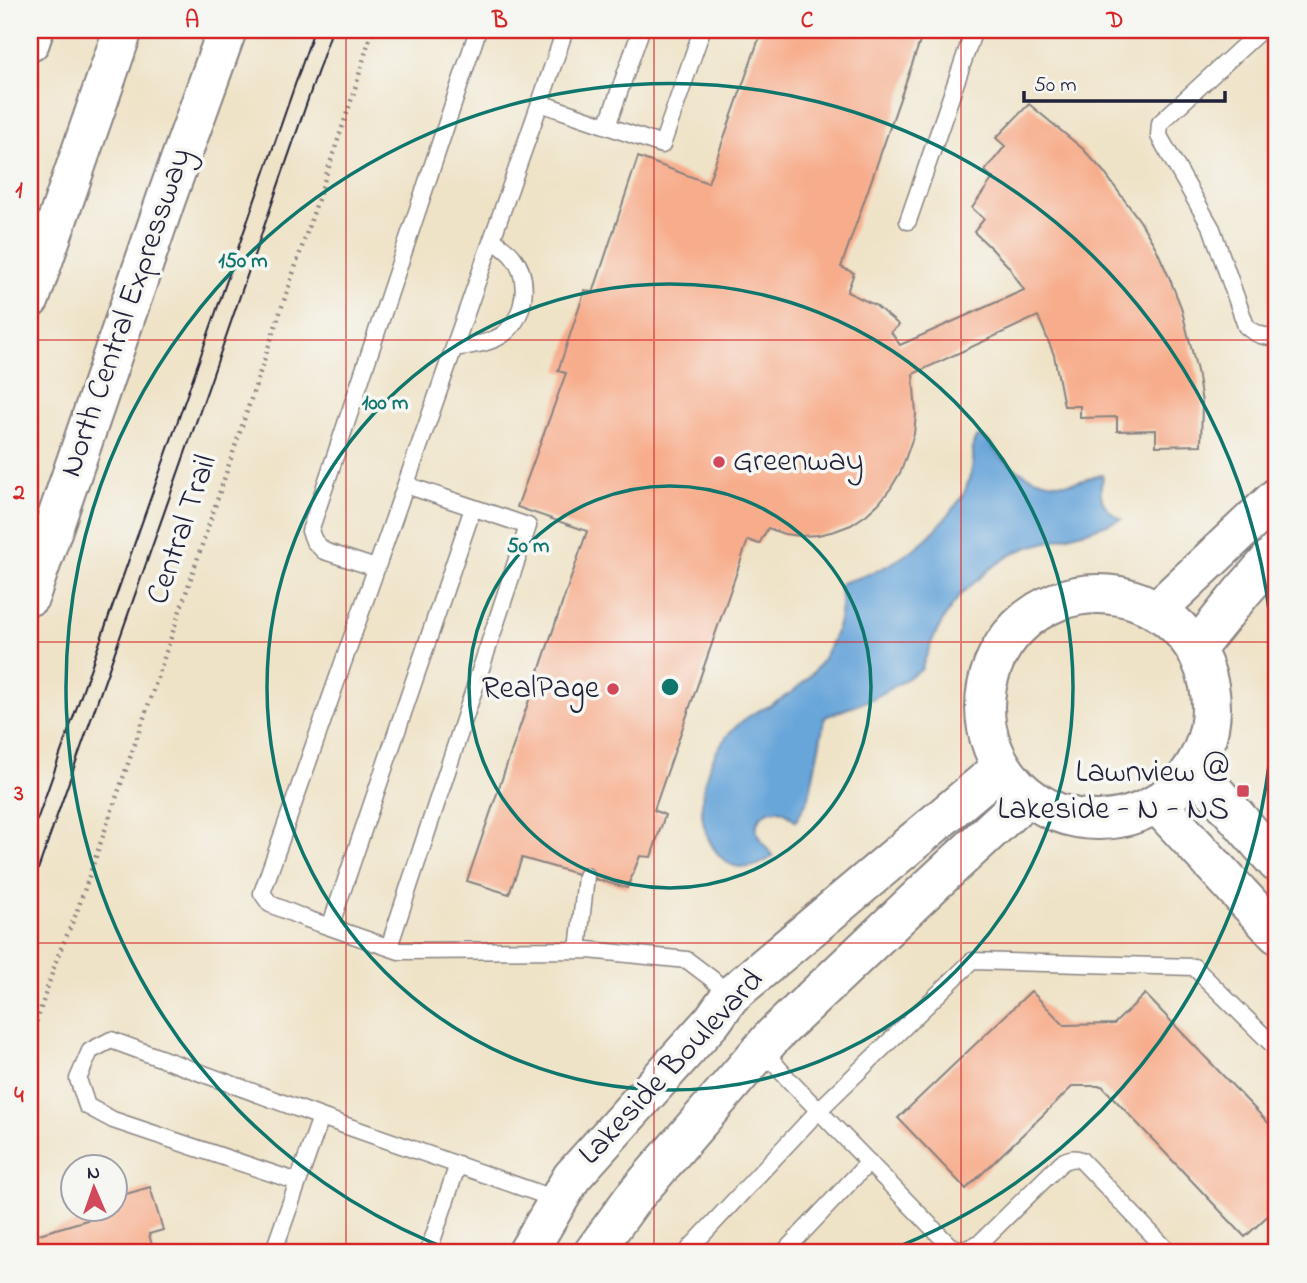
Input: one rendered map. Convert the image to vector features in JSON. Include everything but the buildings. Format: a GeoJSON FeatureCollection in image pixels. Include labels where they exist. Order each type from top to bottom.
{"type":"FeatureCollection","features":[{"type":"Feature","properties":{"kind":"main road"},"geometry":{"type":"LineString","coordinates":[[30,42],[34,30]]}},
{"type":"Feature","properties":{"kind":"main road"},"geometry":{"type":"LineString","coordinates":[[30,299],[122,30]]}},
{"type":"Feature","properties":{"kind":"main road"},"geometry":{"type":"LineString","coordinates":[[166,199],[201,30]]}},
{"type":"Feature","properties":{"kind":"main road","name":"North Central Expressway"},"geometry":{"type":"LineString","coordinates":[[30,596],[227,30]]}},
{"type":"Feature","properties":{"kind":"main road"},"geometry":{"type":"LineString","coordinates":[[1157,610],[1277,497]]}},
{"type":"Feature","properties":{"kind":"main road"},"geometry":{"type":"LineString","coordinates":[[1196,649],[1277,552]]}},
{"type":"Feature","properties":{"kind":"main road"},"geometry":{"type":"LineString","coordinates":[[1093,593],[1126,597],[1157,610],[1179,627],[1196,649],[1209,678],[1212,709],[1207,740],[1194,768],[1178,788],[1157,804],[1126,817],[1091,820],[1058,813],[1028,796],[1002,767],[988,736],[984,703],[990,670],[1006,640],[1030,616],[1059,600],[1093,593]]}},
{"type":"Feature","properties":{"kind":"main road","name":"Lakeside Boulevard"},"geometry":{"type":"LineString","coordinates":[[527,1253],[572,1177],[713,1020],[730,996],[1002,767]]}},
{"type":"Feature","properties":{"kind":"main road"},"geometry":{"type":"LineString","coordinates":[[1194,768],[1277,863]]}},
{"type":"Feature","properties":{"kind":"main road","name":"Lakeside Boulevard"},"geometry":{"type":"LineString","coordinates":[[593,1253],[633,1198],[768,1043],[935,881],[1028,796]]}},
{"type":"Feature","properties":{"kind":"main road"},"geometry":{"type":"LineString","coordinates":[[1157,804],[1277,934]]}},
{"type":"Feature","properties":{"kind":"main road"},"geometry":{"type":"LineString","coordinates":[[730,996],[768,1043]]}},
{"type":"Feature","properties":{"kind":"lane"},"geometry":{"type":"LineString","coordinates":[[376,568],[324,551],[314,541],[310,531],[478,30]]}},
{"type":"Feature","properties":{"kind":"lane"},"geometry":{"type":"LineString","coordinates":[[565,30],[262,892],[270,904],[399,951],[578,950],[687,960],[730,996]]}},
{"type":"Feature","properties":{"kind":"lane"},"geometry":{"type":"LineString","coordinates":[[607,126],[641,30]]}},
{"type":"Feature","properties":{"kind":"lane"},"geometry":{"type":"LineString","coordinates":[[540,103],[662,145],[702,30]]}},
{"type":"Feature","properties":{"kind":"lane"},"geometry":{"type":"LineString","coordinates":[[908,221],[974,30]]}},
{"type":"Feature","properties":{"kind":"lane"},"geometry":{"type":"LineString","coordinates":[[1261,30],[1243,36],[1160,122],[1159,136],[1212,229],[1246,326],[1262,336],[1277,337]]}},
{"type":"Feature","properties":{"kind":"lane"},"geometry":{"type":"LineString","coordinates":[[454,348],[487,342],[506,332],[518,315],[524,294],[522,272],[512,256],[492,239]]}},
{"type":"Feature","properties":{"kind":"lane"},"geometry":{"type":"LineString","coordinates":[[388,947],[528,526],[405,485]]}},
{"type":"Feature","properties":{"kind":"lane"},"geometry":{"type":"LineString","coordinates":[[330,927],[473,508]]}},
{"type":"Feature","properties":{"kind":"lane"},"geometry":{"type":"LineString","coordinates":[[578,950],[586,876]]}},
{"type":"Feature","properties":{"kind":"lane"},"geometry":{"type":"LineString","coordinates":[[687,1253],[818,1110],[972,961],[1194,967],[1277,1049]]}},
{"type":"Feature","properties":{"kind":"lane"},"geometry":{"type":"LineString","coordinates":[[298,1182],[113,1120],[87,1106],[78,1079],[90,1051],[111,1040],[558,1200]]}},
{"type":"Feature","properties":{"kind":"lane"},"geometry":{"type":"LineString","coordinates":[[768,1043],[818,1110],[949,1245],[970,1249],[982,1241],[1062,1162],[1076,1158],[1081,1160],[1170,1253]]}},
{"type":"Feature","properties":{"kind":"lane"},"geometry":{"type":"LineString","coordinates":[[274,1253],[321,1117]]}},
{"type":"Feature","properties":{"kind":"lane"},"geometry":{"type":"LineString","coordinates":[[783,1253],[869,1162]]}},
{"type":"Feature","properties":{"kind":"lane"},"geometry":{"type":"LineString","coordinates":[[428,1253],[457,1164]]}},
{"type":"Feature","properties":{"kind":"path","name":"Central Trail"},"geometry":{"type":"LineString","coordinates":[[30,1042],[57,958],[76,914],[155,687],[355,92],[372,30]]}},
{"type":"Feature","properties":{"kind":"water"},"geometry":{"type":"Polygon","coordinates":[[[977,437],[987,440],[1013,467],[1039,480],[1069,483],[1102,475],[1103,502],[1121,519],[1014,553],[991,568],[960,595],[932,641],[921,670],[874,698],[825,717],[809,797],[796,821],[786,813],[772,810],[763,814],[758,822],[758,835],[773,856],[752,867],[728,863],[713,847],[706,834],[702,812],[702,797],[714,755],[731,731],[742,721],[789,694],[814,671],[825,655],[838,625],[841,583],[872,573],[900,558],[926,539],[948,515],[965,492],[977,437]]]}},
{"type":"Feature","properties":{"kind":"tram line"},"geometry":{"type":"LineString","coordinates":[[30,840],[314,30]]}},
{"type":"Feature","properties":{"kind":"tram line"},"geometry":{"type":"LineString","coordinates":[[30,892],[332,30]]}},
{"type":"Feature","properties":{"kind":"place","name":"Greenway"},"geometry":{"type":"Point","coordinates":[719,462]}},
{"type":"Feature","properties":{"kind":"place","name":"RealPage"},"geometry":{"type":"Point","coordinates":[613,689]}},
{"type":"Feature","properties":{"kind":"place","name":"Lawnview @ Lakeside - N - NS"},"geometry":{"type":"Point","coordinates":[1243,791]}}]}
